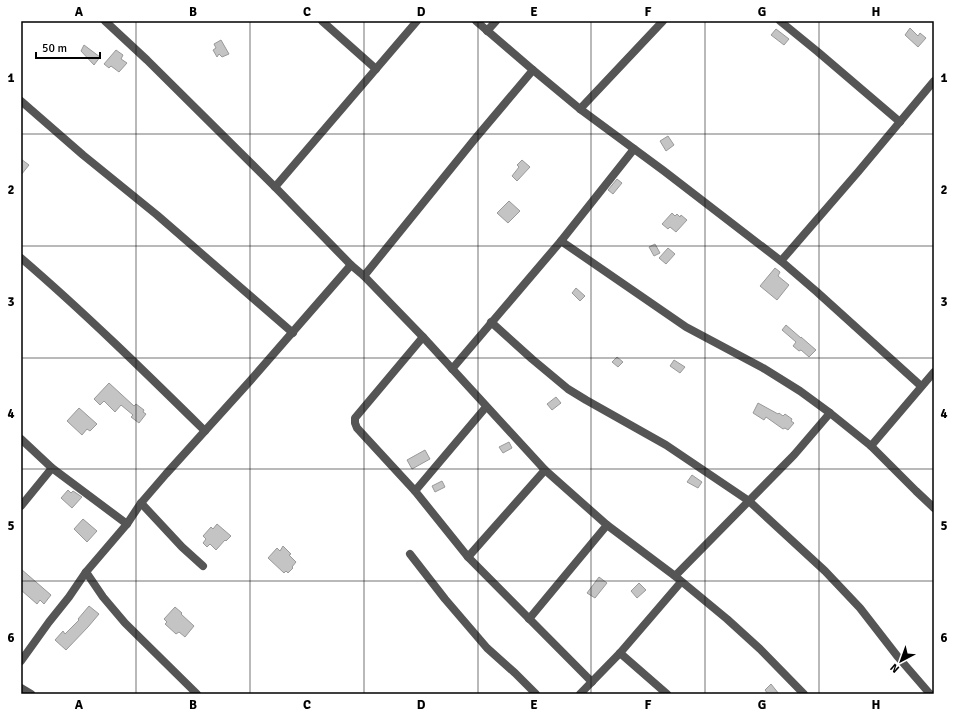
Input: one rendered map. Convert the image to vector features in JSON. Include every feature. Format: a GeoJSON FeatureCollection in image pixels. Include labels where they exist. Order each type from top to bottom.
{"type":"FeatureCollection","features":[{"type":"Feature","properties":{"kind":"street"},"geometry":{"type":"LineString","coordinates":[[105,21],[147,60],[351,265],[364,276],[423,337],[545,470],[607,525],[678,579],[727,619],[760,649],[804,694]]}},
{"type":"Feature","properties":{"kind":"street"},"geometry":{"type":"LineString","coordinates":[[322,21],[376,69]]}},
{"type":"Feature","properties":{"kind":"street"},"geometry":{"type":"LineString","coordinates":[[275,187],[417,21]]}},
{"type":"Feature","properties":{"kind":"street"},"geometry":{"type":"LineString","coordinates":[[476,21],[580,109],[781,261],[921,386]]}},
{"type":"Feature","properties":{"kind":"street"},"geometry":{"type":"LineString","coordinates":[[487,31],[496,21]]}},
{"type":"Feature","properties":{"kind":"street"},"geometry":{"type":"LineString","coordinates":[[580,109],[662,21]]}},
{"type":"Feature","properties":{"kind":"street"},"geometry":{"type":"LineString","coordinates":[[780,21],[900,122]]}},
{"type":"Feature","properties":{"kind":"street"},"geometry":{"type":"LineString","coordinates":[[364,276],[474,140],[533,70]]}},
{"type":"Feature","properties":{"kind":"street"},"geometry":{"type":"LineString","coordinates":[[781,261],[934,81]]}},
{"type":"Feature","properties":{"kind":"street"},"geometry":{"type":"LineString","coordinates":[[21,101],[83,155],[157,215],[293,333]]}},
{"type":"Feature","properties":{"kind":"street"},"geometry":{"type":"LineString","coordinates":[[452,369],[561,241],[634,149]]}},
{"type":"Feature","properties":{"kind":"street"},"geometry":{"type":"LineString","coordinates":[[561,241],[686,327],[763,368],[800,391],[871,446],[934,508]]}},
{"type":"Feature","properties":{"kind":"street"},"geometry":{"type":"LineString","coordinates":[[21,258],[109,338],[205,431]]}},
{"type":"Feature","properties":{"kind":"street"},"geometry":{"type":"LineString","coordinates":[[21,661],[86,572],[128,524],[141,503],[293,333],[351,265]]}},
{"type":"Feature","properties":{"kind":"street"},"geometry":{"type":"LineString","coordinates":[[491,322],[568,389],[666,445],[749,501],[825,571],[860,608],[898,657],[930,694]]}},
{"type":"Feature","properties":{"kind":"street"},"geometry":{"type":"LineString","coordinates":[[423,337],[356,418],[355,423],[357,428],[415,491],[468,557],[592,682]]}},
{"type":"Feature","properties":{"kind":"street"},"geometry":{"type":"LineString","coordinates":[[871,446],[934,372]]}},
{"type":"Feature","properties":{"kind":"street"},"geometry":{"type":"LineString","coordinates":[[415,491],[486,407]]}},
{"type":"Feature","properties":{"kind":"street"},"geometry":{"type":"LineString","coordinates":[[580,694],[620,653],[678,579],[749,501],[794,455],[830,413]]}},
{"type":"Feature","properties":{"kind":"street"},"geometry":{"type":"LineString","coordinates":[[21,439],[52,468],[128,524]]}},
{"type":"Feature","properties":{"kind":"street"},"geometry":{"type":"LineString","coordinates":[[21,506],[52,468]]}},
{"type":"Feature","properties":{"kind":"street"},"geometry":{"type":"LineString","coordinates":[[468,557],[545,470]]}},
{"type":"Feature","properties":{"kind":"street"},"geometry":{"type":"LineString","coordinates":[[141,503],[203,566]]}},
{"type":"Feature","properties":{"kind":"street"},"geometry":{"type":"LineString","coordinates":[[529,619],[607,525]]}},
{"type":"Feature","properties":{"kind":"street"},"geometry":{"type":"LineString","coordinates":[[410,554],[464,622],[487,648],[515,673],[531,692]]}},
{"type":"Feature","properties":{"kind":"street"},"geometry":{"type":"LineString","coordinates":[[86,572],[103,597],[125,624],[197,694]]}},
{"type":"Feature","properties":{"kind":"street"},"geometry":{"type":"LineString","coordinates":[[620,653],[667,694]]}},
{"type":"Feature","properties":{"kind":"street"},"geometry":{"type":"LineString","coordinates":[[21,688],[31,694]]}},
{"type":"Feature","properties":{"kind":"building"},"geometry":{"type":"Polygon","coordinates":[[[910,28],[918,36],[920,33],[926,38],[918,47],[905,35],[910,28]]]}},
{"type":"Feature","properties":{"kind":"building"},"geometry":{"type":"Polygon","coordinates":[[[776,29],[789,39],[784,45],[771,35],[776,29]]]}},
{"type":"Feature","properties":{"kind":"building"},"geometry":{"type":"Polygon","coordinates":[[[221,40],[229,54],[222,57],[219,54],[217,57],[213,50],[216,48],[214,44],[221,40]]]}},
{"type":"Feature","properties":{"kind":"building"},"geometry":{"type":"Polygon","coordinates":[[[84,45],[100,57],[94,65],[81,51],[84,45]]]}},
{"type":"Feature","properties":{"kind":"building"},"geometry":{"type":"Polygon","coordinates":[[[116,50],[123,55],[121,59],[127,63],[119,72],[111,66],[109,68],[104,64],[116,50]]]}},
{"type":"Feature","properties":{"kind":"building"},"geometry":{"type":"Polygon","coordinates":[[[668,136],[674,145],[666,151],[660,141],[668,136]]]}},
{"type":"Feature","properties":{"kind":"building"},"geometry":{"type":"Polygon","coordinates":[[[21,159],[29,165],[21,175],[21,159]]]}},
{"type":"Feature","properties":{"kind":"building"},"geometry":{"type":"Polygon","coordinates":[[[522,160],[530,167],[517,181],[512,176],[519,167],[517,165],[522,160]]]}},
{"type":"Feature","properties":{"kind":"building"},"geometry":{"type":"Polygon","coordinates":[[[617,179],[622,183],[613,194],[608,190],[617,179]]]}},
{"type":"Feature","properties":{"kind":"building"},"geometry":{"type":"Polygon","coordinates":[[[509,201],[520,211],[508,223],[497,213],[509,201]]]}},
{"type":"Feature","properties":{"kind":"building"},"geometry":{"type":"Polygon","coordinates":[[[672,213],[675,216],[677,214],[680,217],[681,215],[687,220],[676,232],[670,227],[668,229],[662,224],[672,213]]]}},
{"type":"Feature","properties":{"kind":"building"},"geometry":{"type":"Polygon","coordinates":[[[655,244],[660,253],[654,256],[649,247],[655,244]]]}},
{"type":"Feature","properties":{"kind":"building"},"geometry":{"type":"Polygon","coordinates":[[[668,248],[675,254],[666,264],[659,258],[668,248]]]}},
{"type":"Feature","properties":{"kind":"building"},"geometry":{"type":"Polygon","coordinates":[[[775,268],[780,272],[778,276],[789,285],[777,300],[760,286],[775,268]]]}},
{"type":"Feature","properties":{"kind":"building"},"geometry":{"type":"Polygon","coordinates":[[[576,288],[585,296],[580,301],[572,293],[576,288]]]}},
{"type":"Feature","properties":{"kind":"building"},"geometry":{"type":"Polygon","coordinates":[[[786,325],[816,350],[809,357],[801,350],[799,351],[793,346],[796,342],[782,330],[786,325]]]}},
{"type":"Feature","properties":{"kind":"building"},"geometry":{"type":"Polygon","coordinates":[[[617,357],[623,362],[618,367],[612,362],[617,357]]]}},
{"type":"Feature","properties":{"kind":"building"},"geometry":{"type":"Polygon","coordinates":[[[674,360],[685,367],[680,373],[670,366],[674,360]]]}},
{"type":"Feature","properties":{"kind":"building"},"geometry":{"type":"Polygon","coordinates":[[[109,383],[134,406],[136,404],[144,410],[143,412],[146,414],[139,423],[131,417],[133,415],[121,405],[115,412],[104,401],[100,405],[94,399],[109,383]]]}},
{"type":"Feature","properties":{"kind":"building"},"geometry":{"type":"Polygon","coordinates":[[[556,397],[561,403],[552,410],[547,404],[556,397]]]}},
{"type":"Feature","properties":{"kind":"building"},"geometry":{"type":"Polygon","coordinates":[[[758,403],[778,414],[779,413],[783,416],[785,414],[792,419],[791,421],[794,423],[788,430],[785,428],[783,429],[766,417],[764,420],[753,413],[758,403]]]}},
{"type":"Feature","properties":{"kind":"building"},"geometry":{"type":"Polygon","coordinates":[[[79,408],[97,424],[90,431],[87,429],[82,435],[67,421],[79,408]]]}},
{"type":"Feature","properties":{"kind":"building"},"geometry":{"type":"Polygon","coordinates":[[[509,442],[512,448],[503,453],[499,447],[509,442]]]}},
{"type":"Feature","properties":{"kind":"building"},"geometry":{"type":"Polygon","coordinates":[[[425,450],[430,459],[412,469],[407,460],[425,450]]]}},
{"type":"Feature","properties":{"kind":"building"},"geometry":{"type":"Polygon","coordinates":[[[692,475],[702,482],[698,488],[687,482],[692,475]]]}},
{"type":"Feature","properties":{"kind":"building"},"geometry":{"type":"Polygon","coordinates":[[[442,481],[445,487],[435,492],[432,486],[442,481]]]}},
{"type":"Feature","properties":{"kind":"building"},"geometry":{"type":"Polygon","coordinates":[[[68,490],[71,493],[73,491],[82,497],[72,508],[61,498],[68,490]]]}},
{"type":"Feature","properties":{"kind":"building"},"geometry":{"type":"Polygon","coordinates":[[[83,519],[97,531],[87,542],[74,529],[83,519]]]}},
{"type":"Feature","properties":{"kind":"building"},"geometry":{"type":"Polygon","coordinates":[[[217,524],[231,536],[216,550],[210,544],[207,547],[203,543],[206,539],[203,536],[211,527],[213,529],[217,524]]]}},
{"type":"Feature","properties":{"kind":"building"},"geometry":{"type":"Polygon","coordinates":[[[283,546],[296,562],[288,573],[286,571],[284,573],[268,558],[277,548],[280,551],[283,546]]]}},
{"type":"Feature","properties":{"kind":"building"},"geometry":{"type":"Polygon","coordinates":[[[21,569],[51,595],[44,604],[40,600],[37,604],[21,590],[21,569]]]}},
{"type":"Feature","properties":{"kind":"building"},"geometry":{"type":"Polygon","coordinates":[[[599,577],[607,583],[595,598],[587,593],[599,577]]]}},
{"type":"Feature","properties":{"kind":"building"},"geometry":{"type":"Polygon","coordinates":[[[639,583],[646,590],[637,598],[631,591],[639,583]]]}},
{"type":"Feature","properties":{"kind":"building"},"geometry":{"type":"Polygon","coordinates":[[[89,606],[99,614],[66,650],[55,640],[63,631],[65,634],[79,620],[78,619],[89,606]]]}},
{"type":"Feature","properties":{"kind":"building"},"geometry":{"type":"Polygon","coordinates":[[[175,607],[194,626],[185,637],[179,632],[176,634],[165,624],[167,622],[164,619],[175,607]]]}},
{"type":"Feature","properties":{"kind":"building"},"geometry":{"type":"Polygon","coordinates":[[[771,684],[779,694],[768,694],[765,690],[771,684]]]}}]}
